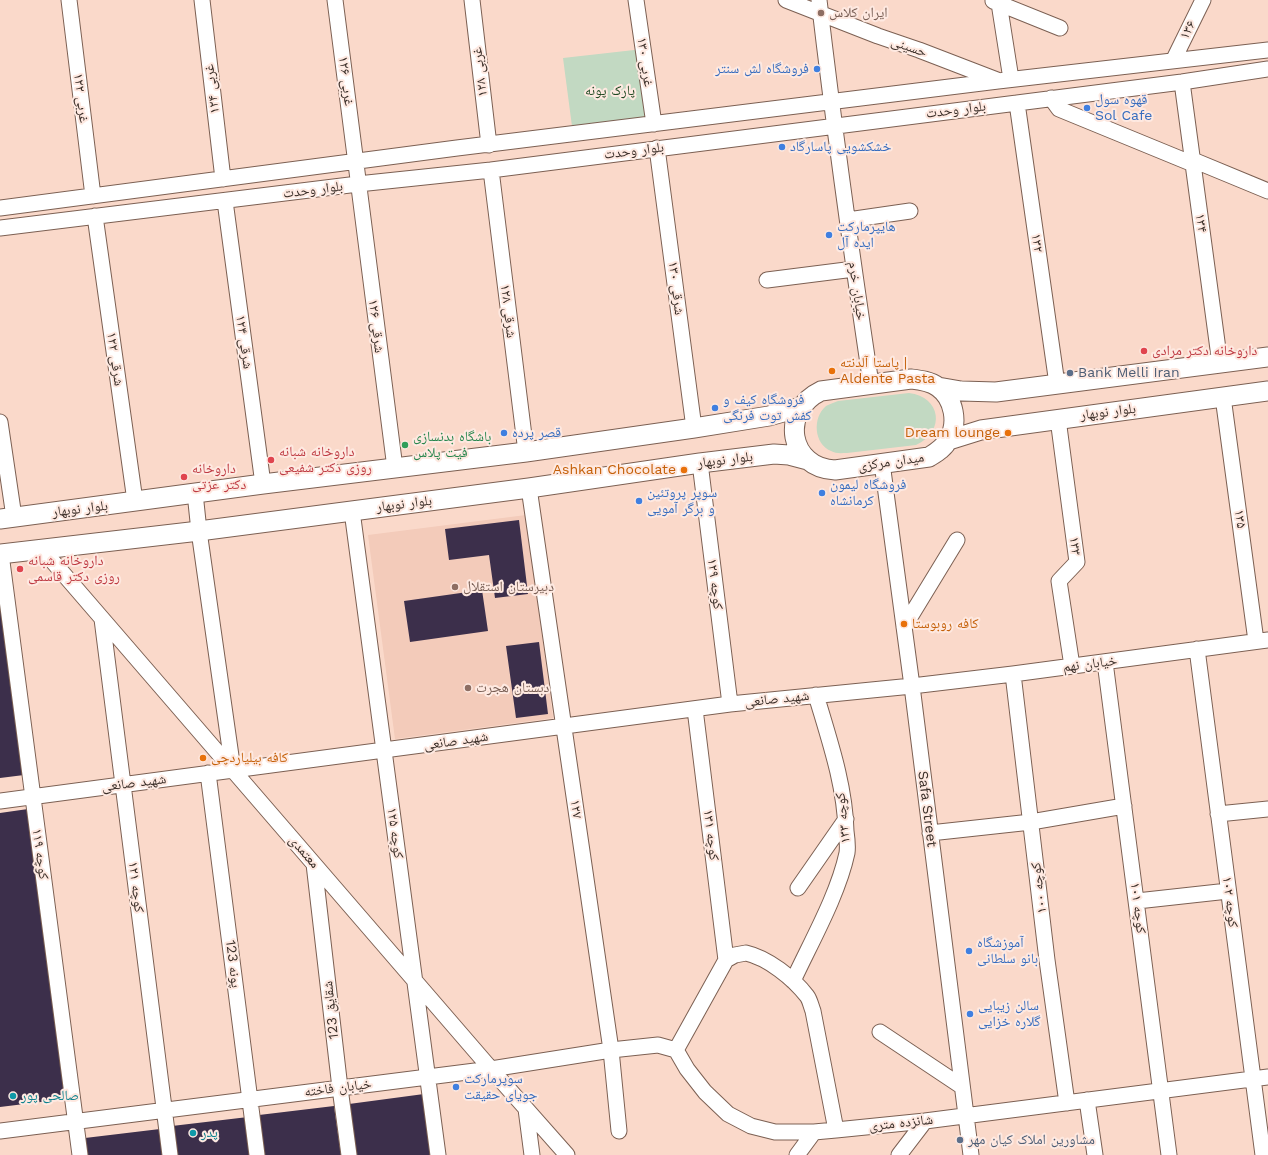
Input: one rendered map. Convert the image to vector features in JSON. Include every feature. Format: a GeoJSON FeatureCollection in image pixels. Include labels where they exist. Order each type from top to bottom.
{"type":"FeatureCollection","features":[{"type":"Feature","properties":{"kind":"main road"},"geometry":{"type":"LineString","coordinates":[[808,460],[798,447],[794,430],[797,414],[801,407],[810,398],[821,391],[911,379],[925,380],[938,387],[961,391],[996,392],[1268,357]]}},
{"type":"Feature","properties":{"kind":"main road"},"geometry":{"type":"LineString","coordinates":[[938,387],[948,398],[954,412],[954,426],[949,440]]}},
{"type":"Feature","properties":{"kind":"main road","name":"بلوار نوبهار"},"geometry":{"type":"LineString","coordinates":[[949,440],[981,430],[1268,391]]}},
{"type":"Feature","properties":{"kind":"main road","name":"بلوار نوبهار"},"geometry":{"type":"LineString","coordinates":[[7,518],[263,484],[526,452],[769,416],[801,407]]}},
{"type":"Feature","properties":{"kind":"main road","name":"میدان مرکزی"},"geometry":{"type":"LineString","coordinates":[[808,460],[828,469],[836,470],[930,457],[940,450],[949,440]]}},
{"type":"Feature","properties":{"kind":"main road","name":"بلوار نوبهار"},"geometry":{"type":"LineString","coordinates":[[0,554],[199,531],[774,454],[789,455],[808,460]]}},
{"type":"Feature","properties":{"kind":"street","name":"۱۲۲ غربی"},"geometry":{"type":"LineString","coordinates":[[69,0],[93,196]]}},
{"type":"Feature","properties":{"kind":"street","name":"۱۲۴ غربی"},"geometry":{"type":"LineString","coordinates":[[202,0],[223,179]]}},
{"type":"Feature","properties":{"kind":"street","name":"۱۲۶ غربی"},"geometry":{"type":"LineString","coordinates":[[335,0],[358,184]]}},
{"type":"Feature","properties":{"kind":"street","name":"۱۲۸ غربی"},"geometry":{"type":"LineString","coordinates":[[472,0],[489,145]]}},
{"type":"Feature","properties":{"kind":"street","name":"۱۳۰ غربی"},"geometry":{"type":"LineString","coordinates":[[636,0],[654,124]]}},
{"type":"Feature","properties":{"kind":"street","name":"حسینی"},"geometry":{"type":"LineString","coordinates":[[786,0],[820,7],[1005,80]]}},
{"type":"Feature","properties":{"kind":"street","name":"۱۳۶"},"geometry":{"type":"LineString","coordinates":[[1173,61],[1203,0]]}},
{"type":"Feature","properties":{"kind":"street"},"geometry":{"type":"LineString","coordinates":[[993,1],[1060,28]]}},
{"type":"Feature","properties":{"kind":"street"},"geometry":{"type":"LineString","coordinates":[[993,1],[1005,80]]}},
{"type":"Feature","properties":{"kind":"street"},"geometry":{"type":"LineString","coordinates":[[820,7],[831,102]]}},
{"type":"Feature","properties":{"kind":"street","name":"بلوار وحدت"},"geometry":{"type":"LineString","coordinates":[[0,208],[1005,80],[1268,50]]}},
{"type":"Feature","properties":{"kind":"street","name":"بلوار وحدت"},"geometry":{"type":"LineString","coordinates":[[0,228],[358,184],[491,170],[1182,82],[1268,69]]}},
{"type":"Feature","properties":{"kind":"street","name":"۱۳۴"},"geometry":{"type":"LineString","coordinates":[[1182,82],[1220,364]]}},
{"type":"Feature","properties":{"kind":"street"},"geometry":{"type":"LineString","coordinates":[[1051,98],[1059,109],[1268,191]]}},
{"type":"Feature","properties":{"kind":"street","name":"خیابان خرم"},"geometry":{"type":"LineString","coordinates":[[831,102],[871,384]]}},
{"type":"Feature","properties":{"kind":"street","name":"۱۳۲"},"geometry":{"type":"LineString","coordinates":[[1017,102],[1057,384]]}},
{"type":"Feature","properties":{"kind":"street","name":"۱۳۰ شرقی"},"geometry":{"type":"LineString","coordinates":[[657,148],[694,428]]}},
{"type":"Feature","properties":{"kind":"street","name":"۱۲۸ شرقی"},"geometry":{"type":"LineString","coordinates":[[491,170],[526,452]]}},
{"type":"Feature","properties":{"kind":"street","name":"۱۲۶ شرقی"},"geometry":{"type":"LineString","coordinates":[[358,184],[394,468]]}},
{"type":"Feature","properties":{"kind":"street","name":"۱۲۴ شرقی"},"geometry":{"type":"LineString","coordinates":[[225,200],[263,484]]}},
{"type":"Feature","properties":{"kind":"street"},"geometry":{"type":"LineString","coordinates":[[848,220],[910,211]]}},
{"type":"Feature","properties":{"kind":"street","name":"۱۲۲ شرقی"},"geometry":{"type":"LineString","coordinates":[[95,216],[135,501]]}},
{"type":"Feature","properties":{"kind":"street"},"geometry":{"type":"LineString","coordinates":[[767,280],[854,269]]}},
{"type":"Feature","properties":{"kind":"street","name":"۱۳۵"},"geometry":{"type":"LineString","coordinates":[[1223,397],[1262,641]]}},
{"type":"Feature","properties":{"kind":"street","name":"۱۳۳"},"geometry":{"type":"LineString","coordinates":[[1058,419],[1077,562],[1059,581],[1072,666]]}},
{"type":"Feature","properties":{"kind":"street"},"geometry":{"type":"LineString","coordinates":[[0,422],[7,518]]}},
{"type":"Feature","properties":{"kind":"street","name":"کوچه ۱۲۹"},"geometry":{"type":"LineString","coordinates":[[700,463],[730,704]]}},
{"type":"Feature","properties":{"kind":"street","name":"Safa Street"},"geometry":{"type":"LineString","coordinates":[[882,463],[912,686],[961,1086],[971,1155]]}},
{"type":"Feature","properties":{"kind":"street","name":"۱۲۷"},"geometry":{"type":"LineString","coordinates":[[529,488],[611,1050],[619,1131]]}},
{"type":"Feature","properties":{"kind":"street"},"geometry":{"type":"LineString","coordinates":[[195,493],[232,770]]}},
{"type":"Feature","properties":{"kind":"street"},"geometry":{"type":"LineString","coordinates":[[0,500],[7,518]]}},
{"type":"Feature","properties":{"kind":"street","name":"کوچه ۱۲۵"},"geometry":{"type":"LineString","coordinates":[[352,511],[438,1155]]}},
{"type":"Feature","properties":{"kind":"street"},"geometry":{"type":"LineString","coordinates":[[904,627],[957,540]]}},
{"type":"Feature","properties":{"kind":"street","name":"معتمدی"},"geometry":{"type":"LineString","coordinates":[[42,549],[567,1155]]}},
{"type":"Feature","properties":{"kind":"street","name":"کوچه ۱۱۹"},"geometry":{"type":"LineString","coordinates":[[0,554],[80,1155]]}},
{"type":"Feature","properties":{"kind":"street","name":"کوچه ۱۲۱"},"geometry":{"type":"LineString","coordinates":[[102,619],[170,1155]]}},
{"type":"Feature","properties":{"kind":"street","name":"خیابان نهم"},"geometry":{"type":"LineString","coordinates":[[912,686],[1262,641]]}},
{"type":"Feature","properties":{"kind":"street","name":"کوچه ۱۰۲"},"geometry":{"type":"LineString","coordinates":[[1197,649],[1263,1155]]}},
{"type":"Feature","properties":{"kind":"street","name":"کوچه ۱۰۱"},"geometry":{"type":"LineString","coordinates":[[1105,662],[1169,1155]]}},
{"type":"Feature","properties":{"kind":"street","name":"کوچه ۱۰۰"},"geometry":{"type":"LineString","coordinates":[[1013,674],[1047,960],[1067,1103]]}},
{"type":"Feature","properties":{"kind":"street","name":"شهید صانعی"},"geometry":{"type":"LineString","coordinates":[[0,801],[730,704],[912,686]]}},
{"type":"Feature","properties":{"kind":"street","name":"کوچه ۱۳۳"},"geometry":{"type":"LineString","coordinates":[[793,981],[829,906],[847,851],[846,819],[833,756],[816,695]]}},
{"type":"Feature","properties":{"kind":"street","name":"کوچه ۱۳۱"},"geometry":{"type":"LineString","coordinates":[[695,709],[726,960]]}},
{"type":"Feature","properties":{"kind":"street","name":"123 پونه"},"geometry":{"type":"LineString","coordinates":[[208,773],[257,1155]]}},
{"type":"Feature","properties":{"kind":"street"},"geometry":{"type":"LineString","coordinates":[[930,833],[1031,822],[1124,806]]}},
{"type":"Feature","properties":{"kind":"street"},"geometry":{"type":"LineString","coordinates":[[1218,814],[1268,809]]}},
{"type":"Feature","properties":{"kind":"street"},"geometry":{"type":"LineString","coordinates":[[798,888],[846,819]]}},
{"type":"Feature","properties":{"kind":"street","name":"123 شقایق"},"geometry":{"type":"LineString","coordinates":[[314,864],[349,1155]]}},
{"type":"Feature","properties":{"kind":"street"},"geometry":{"type":"LineString","coordinates":[[1137,902],[1228,891]]}},
{"type":"Feature","properties":{"kind":"street"},"geometry":{"type":"LineString","coordinates":[[676,1050],[726,960],[735,955],[746,954],[756,956],[774,966],[793,981],[808,997],[813,1011],[836,1130]]}},
{"type":"Feature","properties":{"kind":"street"},"geometry":{"type":"LineString","coordinates":[[880,1032],[961,1086]]}},
{"type":"Feature","properties":{"kind":"street","name":"خیابان فاخته"},"geometry":{"type":"LineString","coordinates":[[0,1131],[491,1069],[611,1050],[658,1045],[676,1050]]}},
{"type":"Feature","properties":{"kind":"street","name":"شانزده متری"},"geometry":{"type":"LineString","coordinates":[[676,1050],[687,1069],[706,1092],[728,1114],[751,1126],[775,1132],[814,1132],[925,1121],[1268,1077]]}},
{"type":"Feature","properties":{"kind":"street"},"geometry":{"type":"LineString","coordinates":[[1087,1100],[1094,1155]]}},
{"type":"Feature","properties":{"kind":"street"},"geometry":{"type":"LineString","coordinates":[[526,1109],[532,1155]]}},
{"type":"Feature","properties":{"kind":"street"},"geometry":{"type":"LineString","coordinates":[[899,1155],[925,1121]]}},
{"type":"Feature","properties":{"kind":"street"},"geometry":{"type":"LineString","coordinates":[[797,1155],[814,1132]]}},
{"type":"Feature","properties":{"kind":"shaded area","name":"دبیرستان استقلال"},"geometry":{"type":"Polygon","coordinates":[[[526,515],[553,718],[395,739],[368,535],[526,515]]]}},
{"type":"Feature","properties":{"kind":"green space","name":"پارک پونه"},"geometry":{"type":"Polygon","coordinates":[[[643,49],[654,124],[573,134],[563,58],[643,49]]]}},
{"type":"Feature","properties":{"kind":"green space"},"geometry":{"type":"Polygon","coordinates":[[[909,393],[920,396],[928,401],[936,415],[932,432],[926,439],[916,445],[835,453],[825,448],[821,443],[817,430],[818,417],[827,405],[838,401],[909,393]]]}},
{"type":"Feature","properties":{"kind":"building"},"geometry":{"type":"Polygon","coordinates":[[[519,520],[528,594],[495,598],[489,555],[449,560],[445,529],[519,520]]]}},
{"type":"Feature","properties":{"kind":"building"},"geometry":{"type":"Polygon","coordinates":[[[482,590],[488,631],[410,642],[404,601],[482,590]]]}},
{"type":"Feature","properties":{"kind":"building"},"geometry":{"type":"Polygon","coordinates":[[[0,598],[24,775],[0,778],[0,598]]]}},
{"type":"Feature","properties":{"kind":"building"},"geometry":{"type":"Polygon","coordinates":[[[539,642],[548,714],[516,718],[506,646],[539,642]]]}},
{"type":"Feature","properties":{"kind":"building"},"geometry":{"type":"Polygon","coordinates":[[[28,809],[65,1099],[0,1107],[0,813],[28,809]]]}},
{"type":"Feature","properties":{"kind":"building"},"geometry":{"type":"Polygon","coordinates":[[[424,1094],[432,1155],[355,1155],[349,1104],[424,1094]]]}},
{"type":"Feature","properties":{"kind":"building"},"geometry":{"type":"Polygon","coordinates":[[[334,1106],[341,1155],[264,1155],[259,1115],[334,1106]]]}},
{"type":"Feature","properties":{"kind":"building"},"geometry":{"type":"Polygon","coordinates":[[[248,1117],[253,1155],[176,1155],[172,1126],[248,1117]]]}},
{"type":"Feature","properties":{"kind":"building"},"geometry":{"type":"Polygon","coordinates":[[[160,1129],[164,1155],[87,1155],[85,1138],[160,1129]]]}},
{"type":"Feature","properties":{"kind":"place","name":"ایران کلاس"},"geometry":{"type":"Point","coordinates":[821,13]}},
{"type":"Feature","properties":{"kind":"place","name":"فروشگاه لش سنتر"},"geometry":{"type":"Point","coordinates":[817,69]}},
{"type":"Feature","properties":{"kind":"place","name":"قهوه سول Sol Cafe"},"geometry":{"type":"Point","coordinates":[1087,108]}},
{"type":"Feature","properties":{"kind":"place","name":"خشکشویی پاسارگاد"},"geometry":{"type":"Point","coordinates":[782,147]}},
{"type":"Feature","properties":{"kind":"place","name":"هایپرمارکت ایده آل"},"geometry":{"type":"Point","coordinates":[829,235]}},
{"type":"Feature","properties":{"kind":"place","name":"داروخانه دکتر مرادی"},"geometry":{"type":"Point","coordinates":[1144,351]}},
{"type":"Feature","properties":{"kind":"place","name":"پاستا آلدنته | Aldente Pasta"},"geometry":{"type":"Point","coordinates":[832,371]}},
{"type":"Feature","properties":{"kind":"place","name":"Bank Melli Iran"},"geometry":{"type":"Point","coordinates":[1070,373]}},
{"type":"Feature","properties":{"kind":"place","name":"فروشگاه کیف و کفش توت فرنگی"},"geometry":{"type":"Point","coordinates":[715,408]}},
{"type":"Feature","properties":{"kind":"place","name":"قصر پرده"},"geometry":{"type":"Point","coordinates":[504,433]}},
{"type":"Feature","properties":{"kind":"place","name":"Dream lounge"},"geometry":{"type":"Point","coordinates":[1008,433]}},
{"type":"Feature","properties":{"kind":"place","name":"باشگاه بدنسازی فیت پلاس"},"geometry":{"type":"Point","coordinates":[405,445]}},
{"type":"Feature","properties":{"kind":"place","name":"داروخانه شبانه روزی دکتر شفیعی"},"geometry":{"type":"Point","coordinates":[271,460]}},
{"type":"Feature","properties":{"kind":"place","name":"Ashkan Chocolate"},"geometry":{"type":"Point","coordinates":[684,470]}},
{"type":"Feature","properties":{"kind":"place","name":"داروخانه دکتر عزتی"},"geometry":{"type":"Point","coordinates":[184,477]}},
{"type":"Feature","properties":{"kind":"place","name":"فروشگاه لیمون کرمانشاه"},"geometry":{"type":"Point","coordinates":[822,493]}},
{"type":"Feature","properties":{"kind":"place","name":"سوپر پروتئین و برگر آمویی"},"geometry":{"type":"Point","coordinates":[639,501]}},
{"type":"Feature","properties":{"kind":"place","name":"داروخانه شبانه روزی دکتر قاسمی"},"geometry":{"type":"Point","coordinates":[20,569]}},
{"type":"Feature","properties":{"kind":"place","name":"دبیرستان استقلال"},"geometry":{"type":"Point","coordinates":[455,587]}},
{"type":"Feature","properties":{"kind":"place","name":"کافه روبوستا"},"geometry":{"type":"Point","coordinates":[904,624]}},
{"type":"Feature","properties":{"kind":"place","name":"دبستان هجرت"},"geometry":{"type":"Point","coordinates":[468,688]}},
{"type":"Feature","properties":{"kind":"place","name":"کافه بیلیاردچی"},"geometry":{"type":"Point","coordinates":[203,758]}},
{"type":"Feature","properties":{"kind":"place","name":"آموزشگاه بانو سلطانی"},"geometry":{"type":"Point","coordinates":[969,951]}},
{"type":"Feature","properties":{"kind":"place","name":"سالن زیبایی گلاره خزایی"},"geometry":{"type":"Point","coordinates":[970,1014]}},
{"type":"Feature","properties":{"kind":"place","name":"سوپرمارکت جویای حقیقت"},"geometry":{"type":"Point","coordinates":[456,1087]}},
{"type":"Feature","properties":{"kind":"place","name":"صالحی پور"},"geometry":{"type":"Point","coordinates":[13,1096]}},
{"type":"Feature","properties":{"kind":"place","name":"پدر"},"geometry":{"type":"Point","coordinates":[193,1133]}},
{"type":"Feature","properties":{"kind":"place","name":"مشاورین املاک کیان مهر"},"geometry":{"type":"Point","coordinates":[960,1140]}}]}
